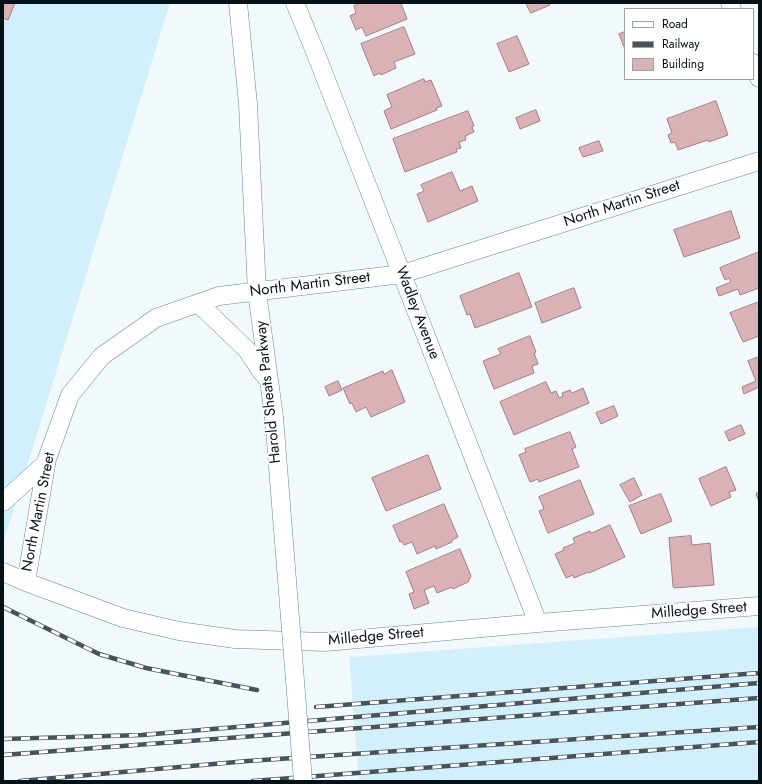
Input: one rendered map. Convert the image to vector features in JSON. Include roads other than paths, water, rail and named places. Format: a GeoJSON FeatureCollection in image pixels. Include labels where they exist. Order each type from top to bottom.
{"type":"FeatureCollection","features":[{"type":"Feature","properties":{"kind":"street","name":"Harold Sheats Parkway"},"geometry":{"type":"LineString","coordinates":[[238,3],[248,104],[258,292],[274,417],[303,781]]}},
{"type":"Feature","properties":{"kind":"street","name":"Wadley Avenue"},"geometry":{"type":"LineString","coordinates":[[295,3],[538,623]]}},
{"type":"Feature","properties":{"kind":"street"},"geometry":{"type":"LineString","coordinates":[[754,66],[759,78]]}},
{"type":"Feature","properties":{"kind":"street","name":"North Martin Street"},"geometry":{"type":"LineString","coordinates":[[26,582],[46,463],[70,395],[102,356],[156,318],[219,296],[402,274],[759,161]]}},
{"type":"Feature","properties":{"kind":"street"},"geometry":{"type":"LineString","coordinates":[[198,304],[247,350],[269,380]]}},
{"type":"Feature","properties":{"kind":"street"},"geometry":{"type":"LineString","coordinates":[[3,502],[46,463]]}},
{"type":"Feature","properties":{"kind":"street","name":"Milledge Street"},"geometry":{"type":"LineString","coordinates":[[3,572],[123,618],[179,631],[235,639],[325,642],[538,623],[759,606]]}},
{"type":"Feature","properties":{"kind":"railway"},"geometry":{"type":"LineString","coordinates":[[3,607],[99,654],[146,668],[257,690]]}},
{"type":"Feature","properties":{"kind":"railway"},"geometry":{"type":"LineString","coordinates":[[316,707],[759,673]]}},
{"type":"Feature","properties":{"kind":"railway"},"geometry":{"type":"LineString","coordinates":[[3,739],[142,735],[759,683]]}},
{"type":"Feature","properties":{"kind":"railway"},"geometry":{"type":"LineString","coordinates":[[3,755],[759,698]]}},
{"type":"Feature","properties":{"kind":"railway"},"geometry":{"type":"LineString","coordinates":[[20,781],[248,761],[759,727]]}},
{"type":"Feature","properties":{"kind":"railway"},"geometry":{"type":"LineString","coordinates":[[253,781],[759,742]]}}]}
